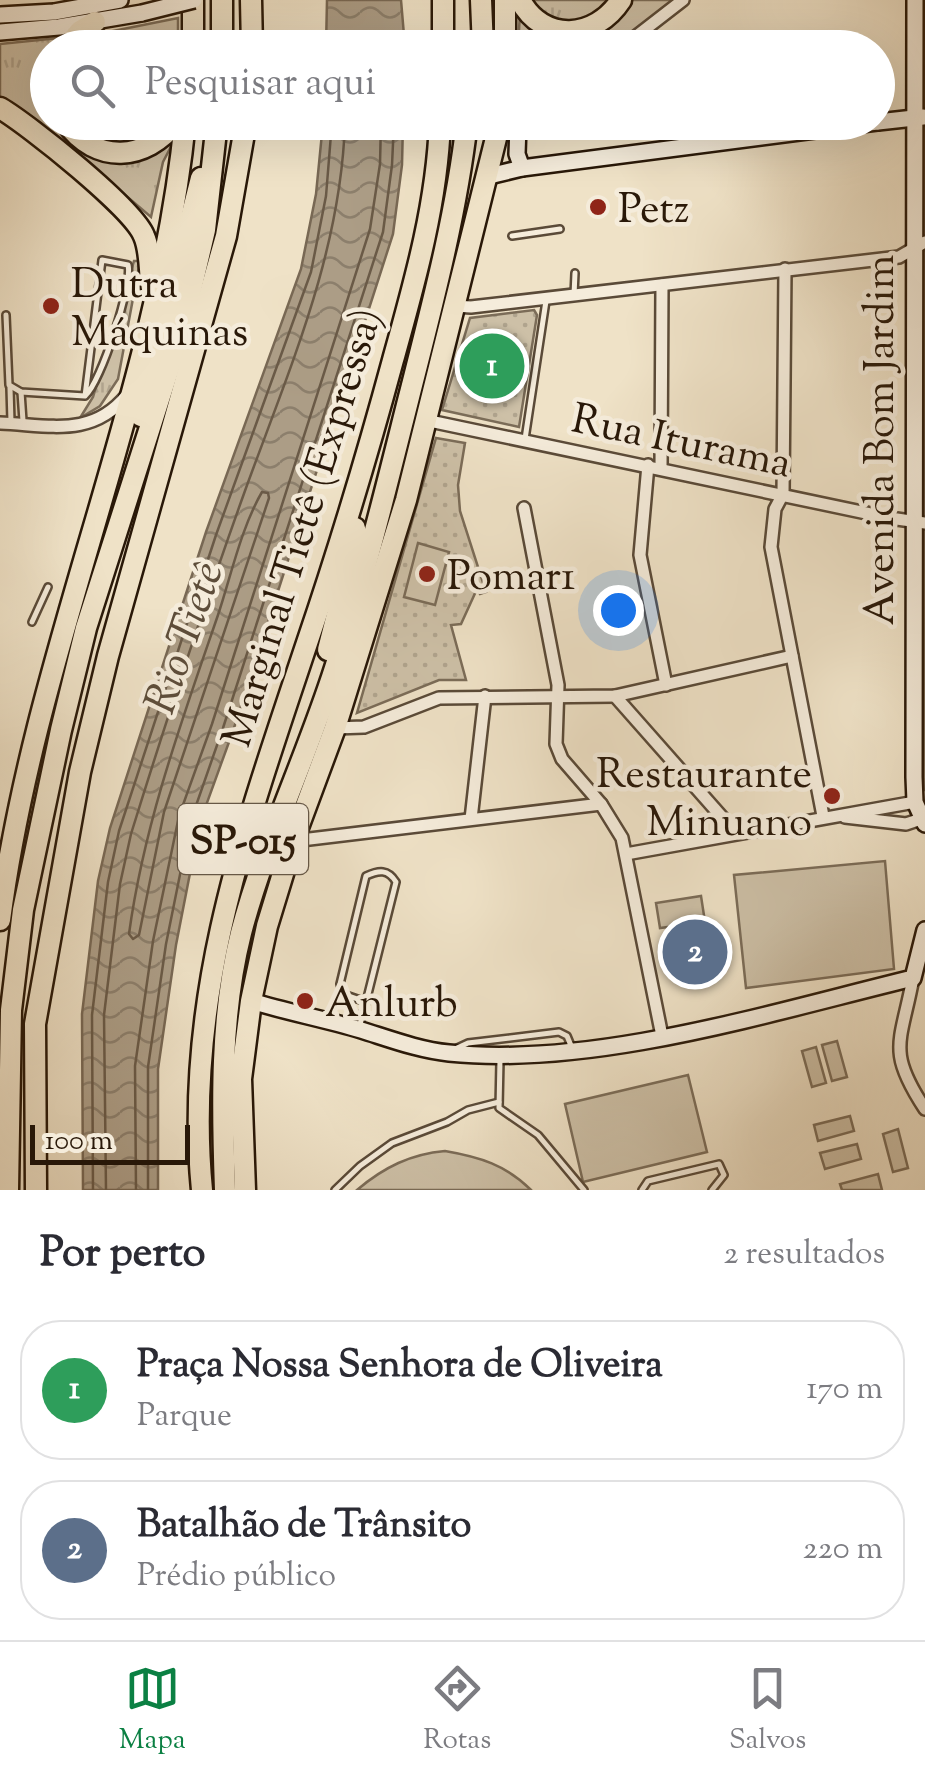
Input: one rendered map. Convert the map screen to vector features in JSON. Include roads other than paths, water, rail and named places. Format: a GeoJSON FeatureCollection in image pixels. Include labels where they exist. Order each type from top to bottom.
{"type":"FeatureCollection","features":[{"type":"Feature","properties":{"kind":"highway"},"geometry":{"type":"LineString","coordinates":[[194,0],[194,30]]}},
{"type":"Feature","properties":{"kind":"highway"},"geometry":{"type":"LineString","coordinates":[[222,0],[222,30]]}},
{"type":"Feature","properties":{"kind":"highway"},"geometry":{"type":"LineString","coordinates":[[252,0],[252,30]]}},
{"type":"Feature","properties":{"kind":"highway"},"geometry":{"type":"LineString","coordinates":[[443,0],[443,30]]}},
{"type":"Feature","properties":{"kind":"highway"},"geometry":{"type":"LineString","coordinates":[[468,0],[469,30]]}},
{"type":"Feature","properties":{"kind":"highway"},"geometry":{"type":"LineString","coordinates":[[481,0],[482,30]]}},
{"type":"Feature","properties":{"kind":"highway"},"geometry":{"type":"LineString","coordinates":[[505,0],[505,30]]}},
{"type":"Feature","properties":{"kind":"highway"},"geometry":{"type":"LineString","coordinates":[[520,0],[540,24],[554,30]]}},
{"type":"Feature","properties":{"kind":"highway"},"geometry":{"type":"LineString","coordinates":[[573,30],[602,20],[620,0]]}},
{"type":"Feature","properties":{"kind":"highway"},"geometry":{"type":"LineString","coordinates":[[82,30],[96,22]]}},
{"type":"Feature","properties":{"kind":"highway"},"geometry":{"type":"LineString","coordinates":[[0,108],[30,130]]}},
{"type":"Feature","properties":{"kind":"highway"},"geometry":{"type":"LineString","coordinates":[[43,140],[139,225],[148,247],[154,299]]}},
{"type":"Feature","properties":{"kind":"highway"},"geometry":{"type":"LineString","coordinates":[[83,140],[124,153],[147,149],[160,140]]}},
{"type":"Feature","properties":{"kind":"highway"},"geometry":{"type":"LineString","coordinates":[[0,920],[3,870],[32,752],[69,606],[114,457],[166,248],[182,140]]}},
{"type":"Feature","properties":{"kind":"highway"},"geometry":{"type":"LineString","coordinates":[[114,457],[138,427],[213,140]]}},
{"type":"Feature","properties":{"kind":"highway"},"geometry":{"type":"LineString","coordinates":[[8,1190],[11,1010],[23,910],[60,730],[86,628],[183,324],[205,230],[215,140]]}},
{"type":"Feature","properties":{"kind":"highway"},"geometry":{"type":"LineString","coordinates":[[36,1184],[35,1024],[80,772],[108,656],[226,236],[243,140]]}},
{"type":"Feature","properties":{"kind":"highway","name":"Marginal Tietê (Expressa)"},"geometry":{"type":"LineString","coordinates":[[202,1190],[200,1050],[219,926],[248,820],[355,501],[416,277],[438,178],[439,140]]}},
{"type":"Feature","properties":{"kind":"highway"},"geometry":{"type":"LineString","coordinates":[[225,1190],[222,1106],[227,1020],[241,934],[360,590],[438,286],[460,188],[465,140]]}},
{"type":"Feature","properties":{"kind":"highway"},"geometry":{"type":"LineString","coordinates":[[473,233],[478,140]]}},
{"type":"Feature","properties":{"kind":"highway"},"geometry":{"type":"LineString","coordinates":[[245,1190],[240,1079],[250,1001],[267,926],[406,500],[473,233],[504,140]]}},
{"type":"Feature","properties":{"kind":"highway"},"geometry":{"type":"LineString","coordinates":[[306,754],[306,734],[356,540],[355,501]]}},
{"type":"Feature","properties":{"kind":"highway"},"geometry":{"type":"LineString","coordinates":[[0,825],[32,752]]}},
{"type":"Feature","properties":{"kind":"street"},"geometry":{"type":"LineString","coordinates":[[0,15],[54,12],[120,0]]}},
{"type":"Feature","properties":{"kind":"street"},"geometry":{"type":"LineString","coordinates":[[0,32],[96,22],[194,0]]}},
{"type":"Feature","properties":{"kind":"street"},"geometry":{"type":"LineString","coordinates":[[645,30],[684,0]]}},
{"type":"Feature","properties":{"kind":"street","name":"Avenida Bom Jardim"},"geometry":{"type":"LineString","coordinates":[[915,0],[920,117],[915,802],[924,820]]}},
{"type":"Feature","properties":{"kind":"street"},"geometry":{"type":"LineString","coordinates":[[895,120],[920,117]]}},
{"type":"Feature","properties":{"kind":"street"},"geometry":{"type":"LineString","coordinates":[[512,140],[522,168]]}},
{"type":"Feature","properties":{"kind":"street"},"geometry":{"type":"LineString","coordinates":[[489,176],[522,168],[738,140]]}},
{"type":"Feature","properties":{"kind":"street"},"geometry":{"type":"LineString","coordinates":[[454,306],[899,257],[919,245]]}},
{"type":"Feature","properties":{"kind":"street"},"geometry":{"type":"LineString","coordinates":[[785,269],[783,494],[775,509],[771,547],[827,816]]}},
{"type":"Feature","properties":{"kind":"street"},"geometry":{"type":"LineString","coordinates":[[662,285],[654,467],[640,555],[666,685]]}},
{"type":"Feature","properties":{"kind":"street"},"geometry":{"type":"LineString","coordinates":[[12,424],[82,426],[108,414],[130,392]]}},
{"type":"Feature","properties":{"kind":"street","name":"Rua Iturama"},"geometry":{"type":"LineString","coordinates":[[425,420],[918,522]]}},
{"type":"Feature","properties":{"kind":"street"},"geometry":{"type":"LineString","coordinates":[[524,508],[559,697],[555,734],[558,752],[601,804],[622,838],[662,1036]]}},
{"type":"Feature","properties":{"kind":"street"},"geometry":{"type":"LineString","coordinates":[[334,728],[364,728],[439,698],[615,696],[792,656]]}},
{"type":"Feature","properties":{"kind":"street"},"geometry":{"type":"LineString","coordinates":[[472,819],[485,696]]}},
{"type":"Feature","properties":{"kind":"street"},"geometry":{"type":"LineString","coordinates":[[615,696],[736,833]]}},
{"type":"Feature","properties":{"kind":"street"},"geometry":{"type":"LineString","coordinates":[[626,854],[915,802]]}},
{"type":"Feature","properties":{"kind":"street"},"geometry":{"type":"LineString","coordinates":[[293,841],[601,804]]}},
{"type":"Feature","properties":{"kind":"street"},"geometry":{"type":"LineString","coordinates":[[827,816],[906,824],[924,820]]}},
{"type":"Feature","properties":{"kind":"street"},"geometry":{"type":"LineString","coordinates":[[925,930],[898,1057],[904,1077],[925,1109]]}},
{"type":"Feature","properties":{"kind":"street"},"geometry":{"type":"LineString","coordinates":[[250,1001],[417,1048],[500,1056],[573,1051],[662,1036],[914,978]]}},
{"type":"Feature","properties":{"kind":"lane"},"geometry":{"type":"LineString","coordinates":[[512,236],[560,230]]}},
{"type":"Feature","properties":{"kind":"lane"},"geometry":{"type":"LineString","coordinates":[[102,260],[128,264],[127,288],[96,382],[85,396],[102,260]]}},
{"type":"Feature","properties":{"kind":"lane"},"geometry":{"type":"LineString","coordinates":[[574,295],[575,273]]}},
{"type":"Feature","properties":{"kind":"lane"},"geometry":{"type":"LineString","coordinates":[[526,439],[546,298]]}},
{"type":"Feature","properties":{"kind":"lane"},"geometry":{"type":"LineString","coordinates":[[6,315],[12,424]]}},
{"type":"Feature","properties":{"kind":"lane"},"geometry":{"type":"LineString","coordinates":[[9,385],[21,392],[85,396]]}},
{"type":"Feature","properties":{"kind":"lane"},"geometry":{"type":"LineString","coordinates":[[12,424],[21,392]]}},
{"type":"Feature","properties":{"kind":"lane"},"geometry":{"type":"LineString","coordinates":[[32,622],[48,587]]}},
{"type":"Feature","properties":{"kind":"lane"},"geometry":{"type":"LineString","coordinates":[[358,1030],[366,1002],[396,882],[390,874],[380,871],[366,876],[340,984],[343,994],[366,1002]]}},
{"type":"Feature","properties":{"kind":"lane"},"geometry":{"type":"LineString","coordinates":[[452,1054],[458,1046],[559,1032],[567,1036],[573,1051]]}},
{"type":"Feature","properties":{"kind":"lane"},"geometry":{"type":"LineString","coordinates":[[500,1056],[499,1108],[538,1135],[584,1190]]}},
{"type":"Feature","properties":{"kind":"lane"},"geometry":{"type":"LineString","coordinates":[[335,1190],[392,1143],[468,1110],[500,1102]]}},
{"type":"Feature","properties":{"kind":"lane"},"geometry":{"type":"LineString","coordinates":[[642,1190],[648,1181],[719,1164],[724,1176],[712,1190]]}},
{"type":"Feature","properties":{"kind":"water"},"geometry":{"type":"Polygon","coordinates":[[[327,0],[401,0],[404,30],[326,30],[327,0]]]}},
{"type":"Feature","properties":{"kind":"water","name":"Rio Tietê"},"geometry":{"type":"Polygon","coordinates":[[[321,140],[403,140],[393,234],[200,822],[176,945],[158,1069],[158,1190],[83,1190],[82,1014],[98,881],[110,828],[206,532],[301,269],[316,194],[321,140]]]}},
{"type":"Feature","properties":{"kind":"place","name":"Petz"},"geometry":{"type":"Point","coordinates":[598,207]}},
{"type":"Feature","properties":{"kind":"place","name":"Dutra Máquinas"},"geometry":{"type":"Point","coordinates":[51,306]}},
{"type":"Feature","properties":{"kind":"place","name":"Praça Nossa Senhora de Oliveira"},"geometry":{"type":"Point","coordinates":[492,366]}},
{"type":"Feature","properties":{"kind":"place","name":"Pomar1"},"geometry":{"type":"Point","coordinates":[427,574]}},
{"type":"Feature","properties":{"kind":"place","name":"Restaurante Minuano"},"geometry":{"type":"Point","coordinates":[832,796]}},
{"type":"Feature","properties":{"kind":"place","name":"Batalhão de Trânsito"},"geometry":{"type":"Point","coordinates":[695,952]}},
{"type":"Feature","properties":{"kind":"place","name":"Anlurb"},"geometry":{"type":"Point","coordinates":[305,1001]}}]}
